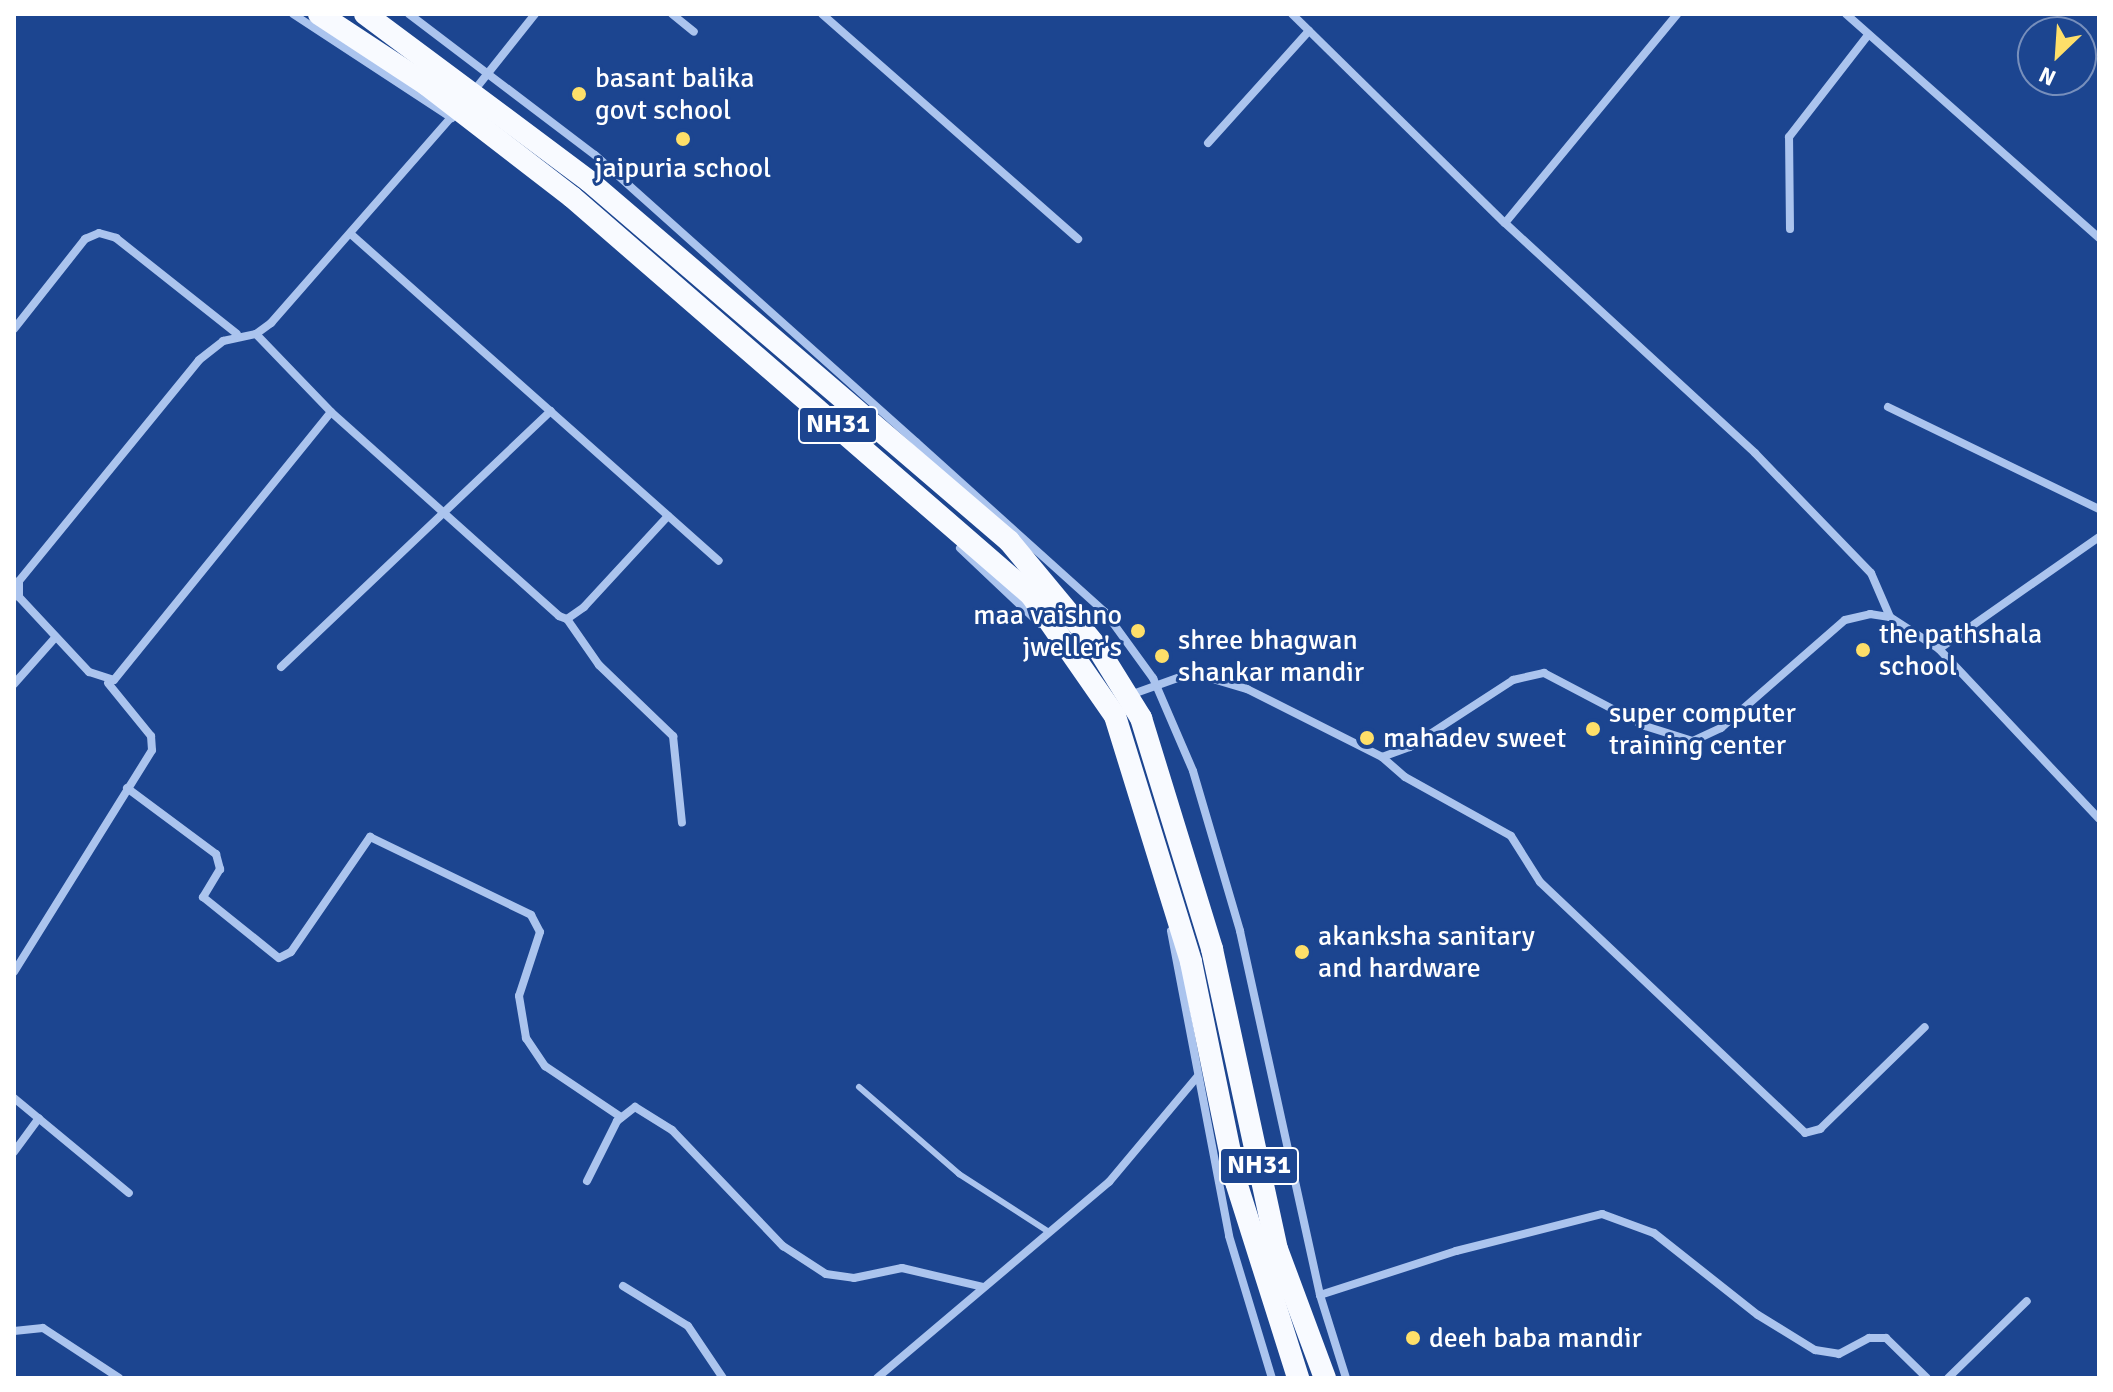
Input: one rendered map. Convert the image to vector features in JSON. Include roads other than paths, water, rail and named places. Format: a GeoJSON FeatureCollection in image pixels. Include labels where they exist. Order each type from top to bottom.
{"type":"FeatureCollection","features":[{"type":"Feature","properties":{"kind":"highway","name":"NH31"},"geometry":{"type":"LineString","coordinates":[[319,14],[427,85],[572,197],[1031,595],[1115,716],[1191,962],[1240,1197],[1298,1378]]}},
{"type":"Feature","properties":{"kind":"highway","name":"NH31"},"geometry":{"type":"LineString","coordinates":[[365,14],[589,181],[1009,541],[1097,647],[1141,718],[1212,949],[1277,1249],[1325,1378]]}},
{"type":"Feature","properties":{"kind":"street"},"geometry":{"type":"LineString","coordinates":[[293,14],[452,118],[561,200],[958,545],[1045,629],[1099,707],[1132,788],[1167,917],[1229,1236],[1272,1378]]}},
{"type":"Feature","properties":{"kind":"street"},"geometry":{"type":"LineString","coordinates":[[409,14],[491,72],[595,155],[1105,612],[1157,684],[1193,771],[1240,931],[1320,1295],[1346,1378]]}},
{"type":"Feature","properties":{"kind":"street"},"geometry":{"type":"LineString","coordinates":[[14,972],[153,743],[108,683],[54,639],[19,597],[19,581],[199,360],[237,334],[256,334],[353,236],[491,72],[535,14]]}},
{"type":"Feature","properties":{"kind":"street"},"geometry":{"type":"LineString","coordinates":[[672,14],[694,32]]}},
{"type":"Feature","properties":{"kind":"street"},"geometry":{"type":"LineString","coordinates":[[822,14],[1078,239]]}},
{"type":"Feature","properties":{"kind":"street"},"geometry":{"type":"LineString","coordinates":[[1292,14],[1505,223],[1628,332],[1854,553],[1871,573],[1890,617],[1939,649],[2099,819]]}},
{"type":"Feature","properties":{"kind":"street"},"geometry":{"type":"LineString","coordinates":[[1505,223],[1677,14]]}},
{"type":"Feature","properties":{"kind":"street"},"geometry":{"type":"LineString","coordinates":[[1846,14],[2099,238]]}},
{"type":"Feature","properties":{"kind":"street"},"geometry":{"type":"LineString","coordinates":[[1208,143],[1309,31]]}},
{"type":"Feature","properties":{"kind":"street"},"geometry":{"type":"LineString","coordinates":[[1790,229],[1789,137],[1868,35]]}},
{"type":"Feature","properties":{"kind":"street"},"geometry":{"type":"LineString","coordinates":[[14,329],[85,239],[99,233],[116,238],[237,334]]}},
{"type":"Feature","properties":{"kind":"street"},"geometry":{"type":"LineString","coordinates":[[353,236],[719,561]]}},
{"type":"Feature","properties":{"kind":"street"},"geometry":{"type":"LineString","coordinates":[[256,334],[331,412],[445,510],[549,609],[567,619],[599,665],[673,736],[682,823]]}},
{"type":"Feature","properties":{"kind":"street"},"geometry":{"type":"LineString","coordinates":[[1888,407],[2099,509]]}},
{"type":"Feature","properties":{"kind":"street"},"geometry":{"type":"LineString","coordinates":[[281,667],[551,411]]}},
{"type":"Feature","properties":{"kind":"street"},"geometry":{"type":"LineString","coordinates":[[108,683],[331,412]]}},
{"type":"Feature","properties":{"kind":"street"},"geometry":{"type":"LineString","coordinates":[[567,619],[668,516]]}},
{"type":"Feature","properties":{"kind":"street"},"geometry":{"type":"LineString","coordinates":[[1939,649],[2099,537]]}},
{"type":"Feature","properties":{"kind":"street"},"geometry":{"type":"LineString","coordinates":[[1382,757],[1410,747],[1513,680],[1544,673],[1669,737],[1709,737],[1845,620],[1890,617]]}},
{"type":"Feature","properties":{"kind":"street"},"geometry":{"type":"LineString","coordinates":[[14,684],[54,639]]}},
{"type":"Feature","properties":{"kind":"street"},"geometry":{"type":"LineString","coordinates":[[1099,707],[1157,684],[1194,674],[1247,689],[1382,757],[1405,777],[1511,836],[1540,882],[1805,1133],[1820,1129],[1925,1027]]}},
{"type":"Feature","properties":{"kind":"street"},"geometry":{"type":"LineString","coordinates":[[127,788],[216,854],[220,869],[203,897],[279,958],[291,952],[370,837],[531,915],[540,932],[519,996],[526,1038],[545,1066],[621,1117]]}},
{"type":"Feature","properties":{"kind":"street"},"geometry":{"type":"LineString","coordinates":[[877,1378],[1128,1164],[1197,1077]]}},
{"type":"Feature","properties":{"kind":"street"},"geometry":{"type":"LineString","coordinates":[[14,1098],[129,1193]]}},
{"type":"Feature","properties":{"kind":"street"},"geometry":{"type":"LineString","coordinates":[[587,1181],[621,1117],[635,1107],[672,1130],[783,1246],[826,1274],[854,1278],[902,1268],[983,1287]]}},
{"type":"Feature","properties":{"kind":"street"},"geometry":{"type":"LineString","coordinates":[[14,1152],[39,1118]]}},
{"type":"Feature","properties":{"kind":"street"},"geometry":{"type":"LineString","coordinates":[[1320,1295],[1398,1268],[1587,1217],[1616,1216],[1654,1233],[1758,1315],[1815,1350],[1839,1354],[1869,1338],[1886,1338],[1927,1378]]}},
{"type":"Feature","properties":{"kind":"street"},"geometry":{"type":"LineString","coordinates":[[623,1286],[688,1326],[723,1378]]}},
{"type":"Feature","properties":{"kind":"street"},"geometry":{"type":"LineString","coordinates":[[1948,1378],[2027,1301]]}},
{"type":"Feature","properties":{"kind":"street"},"geometry":{"type":"LineString","coordinates":[[14,1331],[43,1328],[119,1378]]}},
{"type":"Feature","properties":{"kind":"lane"},"geometry":{"type":"LineString","coordinates":[[859,1087],[959,1174],[1049,1232]]}},
{"type":"Feature","properties":{"kind":"place","name":"basant balika govt school"},"geometry":{"type":"Point","coordinates":[579,94]}},
{"type":"Feature","properties":{"kind":"place","name":"jaipuria school"},"geometry":{"type":"Point","coordinates":[683,139]}},
{"type":"Feature","properties":{"kind":"place","name":"maa vaishno jweller's"},"geometry":{"type":"Point","coordinates":[1138,631]}},
{"type":"Feature","properties":{"kind":"place","name":"the pathshala school"},"geometry":{"type":"Point","coordinates":[1863,650]}},
{"type":"Feature","properties":{"kind":"place","name":"shree bhagwan shankar mandir"},"geometry":{"type":"Point","coordinates":[1162,656]}},
{"type":"Feature","properties":{"kind":"place","name":"super computer training center"},"geometry":{"type":"Point","coordinates":[1593,729]}},
{"type":"Feature","properties":{"kind":"place","name":"mahadev sweet"},"geometry":{"type":"Point","coordinates":[1367,738]}},
{"type":"Feature","properties":{"kind":"place","name":"akanksha sanitary and hardware"},"geometry":{"type":"Point","coordinates":[1302,952]}},
{"type":"Feature","properties":{"kind":"place","name":"deeh baba mandir"},"geometry":{"type":"Point","coordinates":[1413,1338]}}]}
